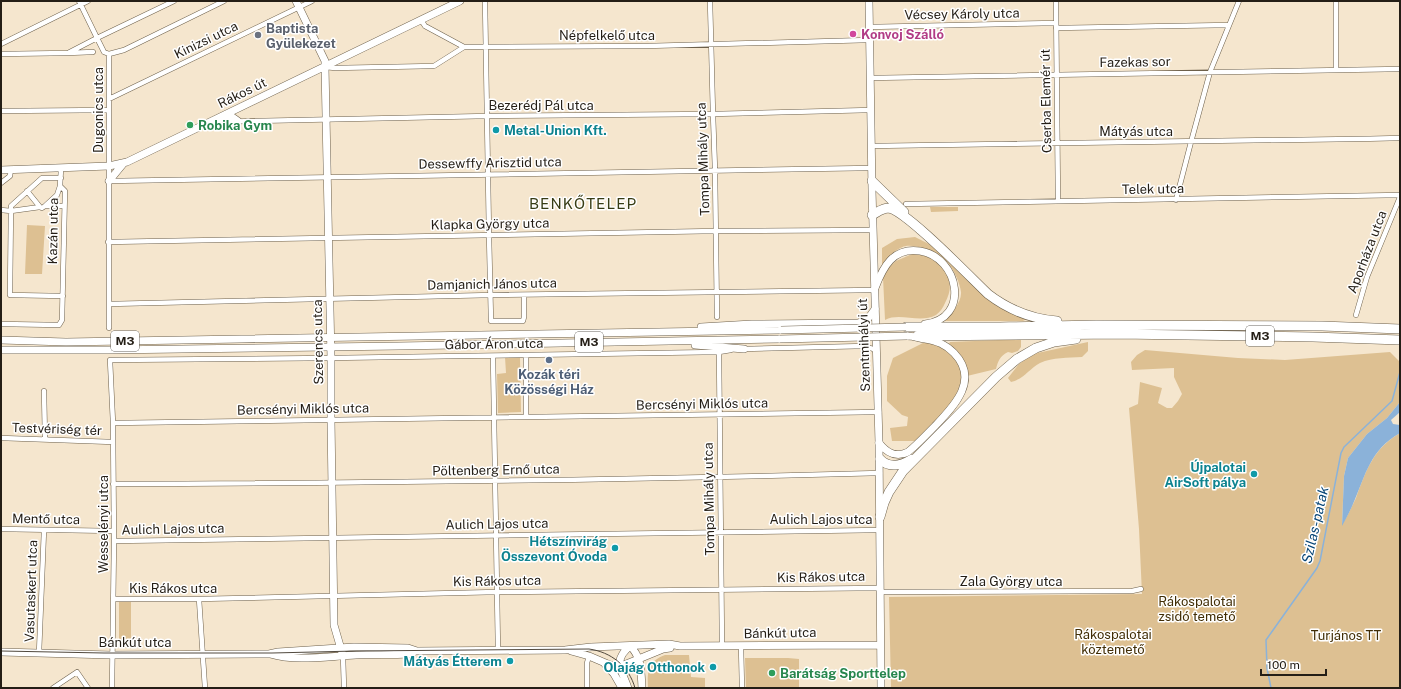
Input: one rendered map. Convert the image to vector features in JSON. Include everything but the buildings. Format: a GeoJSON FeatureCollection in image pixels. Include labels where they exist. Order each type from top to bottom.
{"type":"FeatureCollection","features":[{"type":"Feature","properties":{"kind":"highway"},"geometry":{"type":"LineString","coordinates":[[872,181],[988,294],[1008,308],[1038,318],[1060,321],[1081,321],[1096,325]]}},
{"type":"Feature","properties":{"kind":"highway"},"geometry":{"type":"LineString","coordinates":[[872,215],[882,209],[888,208],[897,211],[917,226]]}},
{"type":"Feature","properties":{"kind":"highway","name":"M3"},"geometry":{"type":"LineString","coordinates":[[906,332],[1000,327],[1096,325],[1322,326],[1400,329]]}},
{"type":"Feature","properties":{"kind":"highway"},"geometry":{"type":"LineString","coordinates":[[880,517],[884,503],[896,480],[918,455],[996,377],[1017,359],[1027,352],[1054,342],[1112,337],[1119,334]]}},
{"type":"Feature","properties":{"kind":"highway","name":"M3"},"geometry":{"type":"LineString","coordinates":[[917,336],[1119,334],[1400,340]]}},
{"type":"Feature","properties":{"kind":"highway"},"geometry":{"type":"LineString","coordinates":[[880,459],[885,464],[896,465],[911,460],[918,455]]}},
{"type":"Feature","properties":{"kind":"main road","name":"Rákos út"},"geometry":{"type":"LineString","coordinates":[[1,170],[61,169],[123,164],[460,1]]}},
{"type":"Feature","properties":{"kind":"main road","name":"Szentmihályi út"},"geometry":{"type":"LineString","coordinates":[[869,1],[872,215],[880,459],[881,688]]}},
{"type":"Feature","properties":{"kind":"main road","name":"Szerencs utca"},"geometry":{"type":"LineString","coordinates":[[298,4],[325,61],[331,347],[334,625],[343,656]]}},
{"type":"Feature","properties":{"kind":"main road"},"geometry":{"type":"LineString","coordinates":[[228,114],[227,117],[235,121],[236,109]]}},
{"type":"Feature","properties":{"kind":"main road"},"geometry":{"type":"LineString","coordinates":[[109,181],[123,164]]}},
{"type":"Feature","properties":{"kind":"main road"},"geometry":{"type":"LineString","coordinates":[[875,289],[891,259],[904,251],[922,251],[931,254],[946,266],[952,275],[955,286],[955,295],[950,310],[939,320],[932,323],[914,325],[906,332]]}},
{"type":"Feature","properties":{"kind":"main road"},"geometry":{"type":"LineString","coordinates":[[663,332],[716,325],[858,323],[867,320],[875,309]]}},
{"type":"Feature","properties":{"kind":"main road","name":"M3"},"geometry":{"type":"LineString","coordinates":[[1,340],[66,342],[781,330],[906,332],[917,336]]}},
{"type":"Feature","properties":{"kind":"main road","name":"M3"},"geometry":{"type":"LineString","coordinates":[[1,350],[331,347],[780,339],[906,332]]}},
{"type":"Feature","properties":{"kind":"main road"},"geometry":{"type":"LineString","coordinates":[[879,442],[892,454],[900,455],[908,452],[956,404],[964,388],[964,371],[956,356],[946,346],[938,341],[917,336]]}},
{"type":"Feature","properties":{"kind":"main road"},"geometry":{"type":"LineString","coordinates":[[663,341],[744,349]]}},
{"type":"Feature","properties":{"kind":"main road","name":"Bánkút utca"},"geometry":{"type":"LineString","coordinates":[[269,654],[279,657],[343,656],[408,654],[417,651],[565,650],[591,647],[669,644],[680,646]]}},
{"type":"Feature","properties":{"kind":"main road","name":"Bánkút utca"},"geometry":{"type":"LineString","coordinates":[[565,650],[589,656],[610,665],[619,667],[663,649],[680,646],[880,645]]}},
{"type":"Feature","properties":{"kind":"main road"},"geometry":{"type":"LineString","coordinates":[[628,688],[619,667],[622,654],[630,646],[637,654],[639,659],[642,688]]}},
{"type":"Feature","properties":{"kind":"main road","name":"Bánkút utca"},"geometry":{"type":"LineString","coordinates":[[1,652],[269,654],[278,652],[341,648],[408,648],[417,651]]}},
{"type":"Feature","properties":{"kind":"main road"},"geometry":{"type":"LineString","coordinates":[[642,679],[646,663],[656,652]]}},
{"type":"Feature","properties":{"kind":"main road"},"geometry":{"type":"LineString","coordinates":[[602,661],[614,674],[622,688]]}},
{"type":"Feature","properties":{"kind":"street"},"geometry":{"type":"LineString","coordinates":[[1,44],[80,3],[88,1]]}},
{"type":"Feature","properties":{"kind":"street"},"geometry":{"type":"LineString","coordinates":[[68,53],[174,1]]}},
{"type":"Feature","properties":{"kind":"street"},"geometry":{"type":"LineString","coordinates":[[80,3],[104,52],[109,54],[124,50],[224,1]]}},
{"type":"Feature","properties":{"kind":"street","name":"Kinizsi utca"},"geometry":{"type":"LineString","coordinates":[[109,99],[298,4],[312,1]]}},
{"type":"Feature","properties":{"kind":"street"},"geometry":{"type":"LineString","coordinates":[[485,1],[492,321],[523,321],[524,294]]}},
{"type":"Feature","properties":{"kind":"street","name":"Tompa Mihály utca"},"geometry":{"type":"LineString","coordinates":[[710,1],[712,114],[715,170],[717,317]]}},
{"type":"Feature","properties":{"kind":"street","name":"Cserba Elemér út"},"geometry":{"type":"LineString","coordinates":[[1056,1],[1058,200]]}},
{"type":"Feature","properties":{"kind":"street"},"geometry":{"type":"LineString","coordinates":[[1176,200],[1210,72],[1239,1]]}},
{"type":"Feature","properties":{"kind":"street"},"geometry":{"type":"LineString","coordinates":[[1336,1],[1336,70]]}},
{"type":"Feature","properties":{"kind":"street"},"geometry":{"type":"LineString","coordinates":[[325,67],[350,68],[434,66],[464,47],[425,26],[421,20]]}},
{"type":"Feature","properties":{"kind":"street","name":"Vécsey Károly utca"},"geometry":{"type":"LineString","coordinates":[[869,27],[1229,25]]}},
{"type":"Feature","properties":{"kind":"street","name":"Népfelkelő utca"},"geometry":{"type":"LineString","coordinates":[[464,47],[640,46],[869,40]]}},
{"type":"Feature","properties":{"kind":"street"},"geometry":{"type":"LineString","coordinates":[[1,54],[93,52]]}},
{"type":"Feature","properties":{"kind":"street","name":"Dugonics utca"},"geometry":{"type":"LineString","coordinates":[[109,54],[110,166]]}},
{"type":"Feature","properties":{"kind":"street"},"geometry":{"type":"LineString","coordinates":[[348,55],[346,62],[350,68]]}},
{"type":"Feature","properties":{"kind":"street","name":"Fazekas sor"},"geometry":{"type":"LineString","coordinates":[[870,78],[1400,69]]}},
{"type":"Feature","properties":{"kind":"street"},"geometry":{"type":"LineString","coordinates":[[1,112],[109,110]]}},
{"type":"Feature","properties":{"kind":"street","name":"Bezerédj Pál utca"},"geometry":{"type":"LineString","coordinates":[[212,122],[870,110]]}},
{"type":"Feature","properties":{"kind":"street","name":"Mátyás utca"},"geometry":{"type":"LineString","coordinates":[[871,146],[1400,138]]}},
{"type":"Feature","properties":{"kind":"street"},"geometry":{"type":"LineString","coordinates":[[110,166],[108,242],[110,328]]}},
{"type":"Feature","properties":{"kind":"street","name":"Dessewffy Arisztid utca"},"geometry":{"type":"LineString","coordinates":[[109,181],[871,168]]}},
{"type":"Feature","properties":{"kind":"street"},"geometry":{"type":"LineString","coordinates":[[1,183],[10,176],[11,169]]}},
{"type":"Feature","properties":{"kind":"street","name":"Kazán utca"},"geometry":{"type":"LineString","coordinates":[[1,324],[59,325],[62,320],[65,191],[60,186],[61,169]]}},
{"type":"Feature","properties":{"kind":"street"},"geometry":{"type":"LineString","coordinates":[[61,178],[42,178],[11,206],[10,295],[63,296]]}},
{"type":"Feature","properties":{"kind":"street"},"geometry":{"type":"LineString","coordinates":[[42,207],[57,195],[60,186]]}},
{"type":"Feature","properties":{"kind":"street"},"geometry":{"type":"LineString","coordinates":[[27,191],[42,207]]}},
{"type":"Feature","properties":{"kind":"street","name":"Telek utca"},"geometry":{"type":"LineString","coordinates":[[906,204],[1058,200],[1176,200],[1400,196]]}},
{"type":"Feature","properties":{"kind":"street","name":"Aporháza utca"},"geometry":{"type":"LineString","coordinates":[[1356,315],[1367,277],[1400,196]]}},
{"type":"Feature","properties":{"kind":"street"},"geometry":{"type":"LineString","coordinates":[[1,210],[10,211],[64,206]]}},
{"type":"Feature","properties":{"kind":"street","name":"Klapka György utca"},"geometry":{"type":"LineString","coordinates":[[108,242],[716,231],[873,230]]}},
{"type":"Feature","properties":{"kind":"street","name":"Damjanich János utca"},"geometry":{"type":"LineString","coordinates":[[109,304],[524,294],[875,289]]}},
{"type":"Feature","properties":{"kind":"street","name":"Gábor Áron utca"},"geometry":{"type":"LineString","coordinates":[[110,360],[718,352],[744,349],[865,346],[877,352]]}},
{"type":"Feature","properties":{"kind":"street","name":"Tompa Mihály utca"},"geometry":{"type":"LineString","coordinates":[[718,352],[721,477],[722,646]]}},
{"type":"Feature","properties":{"kind":"street"},"geometry":{"type":"LineString","coordinates":[[526,354],[526,417]]}},
{"type":"Feature","properties":{"kind":"street"},"geometry":{"type":"LineString","coordinates":[[492,356],[498,650]]}},
{"type":"Feature","properties":{"kind":"street","name":"Wesselényi utca"},"geometry":{"type":"LineString","coordinates":[[110,360],[113,422],[114,531],[114,599],[111,654],[112,688]]}},
{"type":"Feature","properties":{"kind":"street"},"geometry":{"type":"LineString","coordinates":[[44,391],[44,438]]}},
{"type":"Feature","properties":{"kind":"street","name":"Bercsényi Miklós utca"},"geometry":{"type":"LineString","coordinates":[[113,422],[879,412]]}},
{"type":"Feature","properties":{"kind":"street","name":"Testvériség tér"},"geometry":{"type":"LineString","coordinates":[[1,438],[44,438],[113,442]]}},
{"type":"Feature","properties":{"kind":"street","name":"Pöltenberg Ernő utca"},"geometry":{"type":"LineString","coordinates":[[113,484],[494,481],[880,473]]}},
{"type":"Feature","properties":{"kind":"street","name":"Mentő utca"},"geometry":{"type":"LineString","coordinates":[[1,529],[114,531]]}},
{"type":"Feature","properties":{"kind":"street","name":"Vasutaskert utca"},"geometry":{"type":"LineString","coordinates":[[39,653],[44,530]]}},
{"type":"Feature","properties":{"kind":"street","name":"Aulich Lajos utca"},"geometry":{"type":"LineString","coordinates":[[114,541],[721,531],[880,530]]}},
{"type":"Feature","properties":{"kind":"street","name":"Kis Rákos utca"},"geometry":{"type":"LineString","coordinates":[[114,599],[199,599],[497,592],[721,589],[880,590]]}},
{"type":"Feature","properties":{"kind":"street","name":"Zala György utca"},"geometry":{"type":"LineString","coordinates":[[880,590],[1124,591],[1141,589]]}},
{"type":"Feature","properties":{"kind":"street"},"geometry":{"type":"LineString","coordinates":[[199,599],[205,688]]}},
{"type":"Feature","properties":{"kind":"street"},"geometry":{"type":"LineString","coordinates":[[741,646],[742,688]]}},
{"type":"Feature","properties":{"kind":"street","name":"Szerencs utca"},"geometry":{"type":"LineString","coordinates":[[343,656],[344,688]]}},
{"type":"Feature","properties":{"kind":"street"},"geometry":{"type":"LineString","coordinates":[[587,688],[587,663],[589,656]]}},
{"type":"Feature","properties":{"kind":"street"},"geometry":{"type":"LineString","coordinates":[[53,688],[77,672],[88,688]]}},
{"type":"Feature","properties":{"kind":"green space"},"geometry":{"type":"Polygon","coordinates":[[[930,207],[958,207],[958,211],[931,212],[930,207]]]}},
{"type":"Feature","properties":{"kind":"green space"},"geometry":{"type":"Polygon","coordinates":[[[27,225],[45,226],[42,274],[25,274],[27,225]]]}},
{"type":"Feature","properties":{"kind":"green space"},"geometry":{"type":"Polygon","coordinates":[[[915,237],[935,247],[966,279],[1027,319],[1023,321],[945,321],[958,304],[961,296],[959,285],[948,263],[934,253],[922,248],[906,246],[896,251],[882,265],[882,248],[897,239],[915,237]]]}},
{"type":"Feature","properties":{"kind":"green space"},"geometry":{"type":"Polygon","coordinates":[[[912,254],[930,257],[940,264],[949,278],[950,287],[948,298],[936,315],[923,318],[897,317],[885,320],[883,277],[889,267],[896,261],[912,254]]]}},
{"type":"Feature","properties":{"kind":"green space"},"geometry":{"type":"Polygon","coordinates":[[[1021,339],[1021,347],[1018,351],[1012,353],[1008,352],[1003,355],[996,369],[967,376],[948,345],[950,342],[1021,339]]]}},
{"type":"Feature","properties":{"kind":"green space"},"geometry":{"type":"Polygon","coordinates":[[[1088,342],[1088,351],[1082,357],[1061,358],[1045,361],[1036,365],[1016,381],[1011,382],[1008,378],[1019,364],[1033,354],[1088,342]]]}},
{"type":"Feature","properties":{"kind":"green space"},"geometry":{"type":"Polygon","coordinates":[[[923,343],[940,346],[957,359],[962,374],[962,388],[956,401],[918,441],[892,441],[890,428],[907,426],[908,417],[902,415],[887,401],[887,376],[893,358],[923,343]]]}},
{"type":"Feature","properties":{"kind":"green space"},"geometry":{"type":"Polygon","coordinates":[[[1145,350],[1238,358],[1285,360],[1390,352],[1400,362],[1400,402],[1387,418],[1367,434],[1348,458],[1344,476],[1342,524],[1356,498],[1367,469],[1377,453],[1391,439],[1400,433],[1400,688],[891,688],[889,597],[1142,594],[1139,529],[1129,408],[1138,404],[1140,382],[1162,388],[1158,403],[1167,408],[1172,408],[1182,394],[1174,377],[1174,368],[1132,370],[1131,362],[1137,355],[1145,350]]]}},
{"type":"Feature","properties":{"kind":"green space"},"geometry":{"type":"Polygon","coordinates":[[[505,357],[520,357],[521,412],[498,413],[497,374],[506,373],[505,357]]]}},
{"type":"Feature","properties":{"kind":"green space"},"geometry":{"type":"Polygon","coordinates":[[[119,602],[131,602],[131,648],[119,648],[119,602]]]}},
{"type":"Feature","properties":{"kind":"green space"},"geometry":{"type":"Polygon","coordinates":[[[665,655],[689,655],[691,677],[705,678],[705,688],[648,688],[648,672],[652,664],[659,657],[665,655]]]}},
{"type":"Feature","properties":{"kind":"green space","name":"Barátság Sporttelep"},"geometry":{"type":"Polygon","coordinates":[[[745,658],[799,659],[799,687],[801,688],[746,688],[745,658]]]}},
{"type":"Feature","properties":{"kind":"green space"},"geometry":{"type":"Polygon","coordinates":[[[871,687],[871,688],[801,688],[871,687]]]}},
{"type":"Feature","properties":{"kind":"water"},"geometry":{"type":"Polygon","coordinates":[[[1400,402],[1400,412],[1391,420],[1393,424],[1400,425],[1400,433],[1382,447],[1375,455],[1342,526],[1344,476],[1348,458],[1367,434],[1387,418],[1400,402]]]}},
{"type":"Feature","properties":{"kind":"waterway","name":"Szilas-patak"},"geometry":{"type":"LineString","coordinates":[[1271,688],[1267,668],[1266,640],[1317,568],[1320,561],[1341,453],[1344,447],[1392,401],[1400,372]]}},
{"type":"Feature","properties":{"kind":"tram line"},"geometry":{"type":"LineString","coordinates":[[1,651],[104,653],[272,653],[589,649],[605,653],[618,661],[628,673],[635,688]]}},
{"type":"Feature","properties":{"kind":"place","name":"Konvoj Szálló"},"geometry":{"type":"Point","coordinates":[853,34]}},
{"type":"Feature","properties":{"kind":"place","name":"Baptista Gyülekezet"},"geometry":{"type":"Point","coordinates":[258,35]}},
{"type":"Feature","properties":{"kind":"place","name":"Robika Gym"},"geometry":{"type":"Point","coordinates":[190,125]}},
{"type":"Feature","properties":{"kind":"place","name":"Metal-Union Kft."},"geometry":{"type":"Point","coordinates":[496,130]}},
{"type":"Feature","properties":{"kind":"place","name":"Kozák téri Közösségi Ház"},"geometry":{"type":"Point","coordinates":[549,360]}},
{"type":"Feature","properties":{"kind":"place","name":"Újpalotai AirSoft pálya"},"geometry":{"type":"Point","coordinates":[1254,474]}},
{"type":"Feature","properties":{"kind":"place","name":"Hétszínvirág Összevont Óvoda"},"geometry":{"type":"Point","coordinates":[615,548]}},
{"type":"Feature","properties":{"kind":"place","name":"Mátyás Étterem"},"geometry":{"type":"Point","coordinates":[510,661]}},
{"type":"Feature","properties":{"kind":"place","name":"Olajág Otthonok"},"geometry":{"type":"Point","coordinates":[713,667]}},
{"type":"Feature","properties":{"kind":"place","name":"Barátság Sporttelep"},"geometry":{"type":"Point","coordinates":[772,673]}},
{"type":"Feature","properties":{"kind":"district","name":"BENKŐTELEP"},"geometry":{"type":"Point","coordinates":[583,203]}},
{"type":"Feature","properties":{"kind":"park label","name":"Rákospalotai zsidó temető"},"geometry":{"type":"Point","coordinates":[1197,608]}},
{"type":"Feature","properties":{"kind":"park label","name":"Turjános TT"},"geometry":{"type":"Point","coordinates":[1346,635]}},
{"type":"Feature","properties":{"kind":"park label","name":"Rákospalotai köztemető"},"geometry":{"type":"Point","coordinates":[1113,642]}}]}
